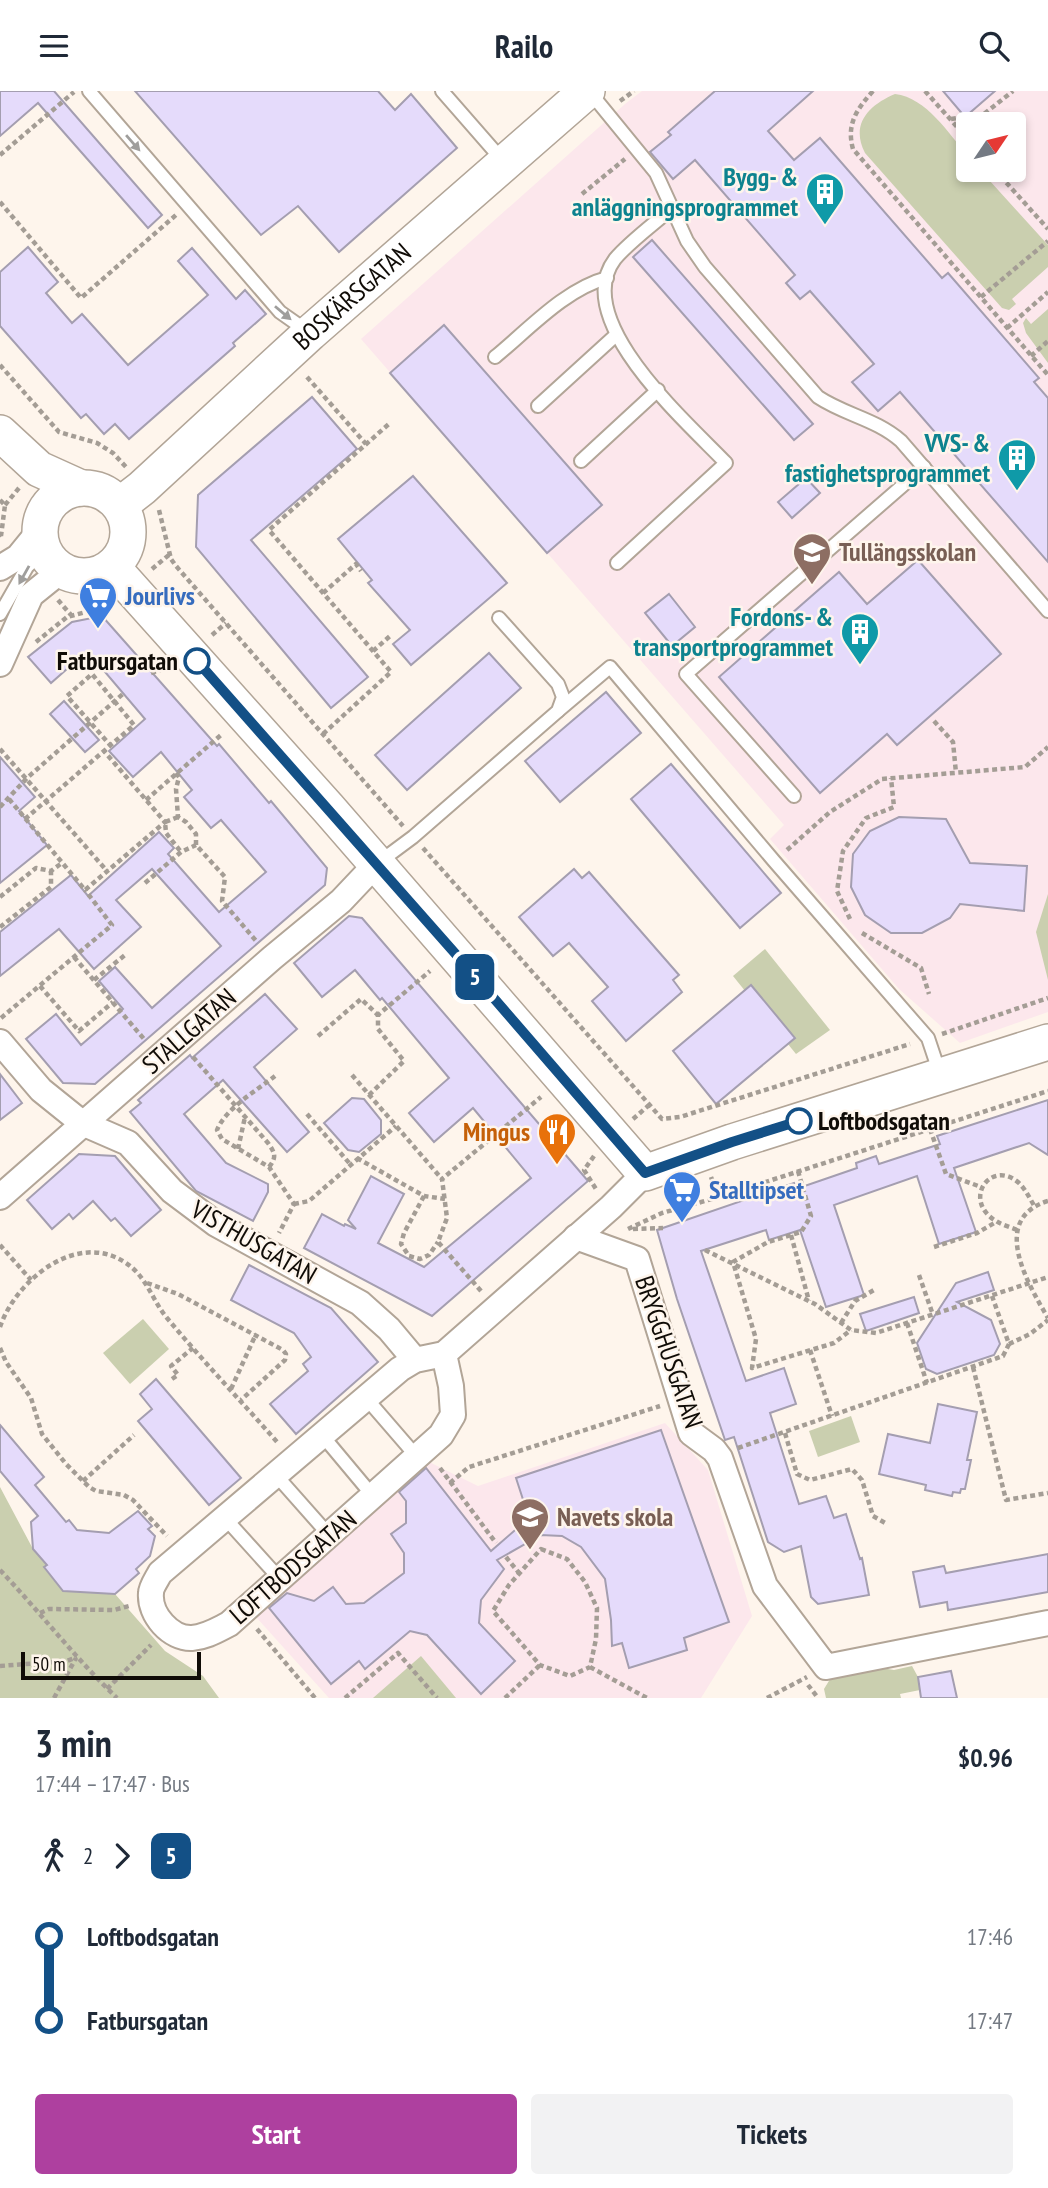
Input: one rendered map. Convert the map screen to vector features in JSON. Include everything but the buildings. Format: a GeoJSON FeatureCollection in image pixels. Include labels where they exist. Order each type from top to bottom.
{"type":"FeatureCollection","features":[{"type":"Feature","properties":{"kind":"street","name":"BOSKÄRSGATAN"},"geometry":{"type":"LineString","coordinates":[[131,497],[310,333],[588,91]]}},
{"type":"Feature","properties":{"kind":"street"},"geometry":{"type":"LineString","coordinates":[[0,433],[39,469],[81,488]]}},
{"type":"Feature","properties":{"kind":"street"},"geometry":{"type":"LineString","coordinates":[[0,445],[47,542],[78,576],[96,575],[112,567],[123,554],[128,538],[127,520],[131,497],[81,488],[57,497],[48,507],[47,542],[31,594],[18,601],[0,664]]}},
{"type":"Feature","properties":{"kind":"street"},"geometry":{"type":"LineString","coordinates":[[0,568],[47,542]]}},
{"type":"Feature","properties":{"kind":"street"},"geometry":{"type":"LineString","coordinates":[[112,567],[645,1173]]}},
{"type":"Feature","properties":{"kind":"street","name":"STALLGATAN"},"geometry":{"type":"LineString","coordinates":[[0,1197],[159,1056],[341,901],[376,864]]}},
{"type":"Feature","properties":{"kind":"street","name":"VISTHUSGATAN"},"geometry":{"type":"LineString","coordinates":[[0,1042],[41,1090],[82,1123],[128,1143],[172,1191],[191,1207],[216,1224],[360,1303],[389,1329],[415,1360]]}},
{"type":"Feature","properties":{"kind":"street"},"geometry":{"type":"LineString","coordinates":[[167,1630],[154,1610],[151,1592],[160,1573],[400,1369],[415,1360],[444,1354],[645,1173],[732,1142],[1048,1042]]}},
{"type":"Feature","properties":{"kind":"street","name":"BRYGGHUSGATAN"},"geometry":{"type":"LineString","coordinates":[[576,1237],[637,1259],[691,1433],[715,1450],[765,1586],[826,1667]]}},
{"type":"Feature","properties":{"kind":"street","name":"LOFTBODSGATAN"},"geometry":{"type":"LineString","coordinates":[[167,1630],[189,1638],[208,1635],[229,1624],[441,1435],[453,1415],[451,1386],[444,1354]]}},
{"type":"Feature","properties":{"kind":"street"},"geometry":{"type":"LineString","coordinates":[[826,1667],[1048,1623]]}},
{"type":"Feature","properties":{"kind":"lane"},"geometry":{"type":"LineString","coordinates":[[89,91],[280,312],[310,333]]}},
{"type":"Feature","properties":{"kind":"lane"},"geometry":{"type":"LineString","coordinates":[[442,91],[505,163]]}},
{"type":"Feature","properties":{"kind":"lane"},"geometry":{"type":"LineString","coordinates":[[588,91],[656,173],[687,241],[705,267],[818,397],[837,409],[873,421],[889,430],[1048,611]]}},
{"type":"Feature","properties":{"kind":"lane"},"geometry":{"type":"LineString","coordinates":[[617,563],[726,463],[641,372],[611,325],[605,300],[607,278],[615,260],[671,209]]}},
{"type":"Feature","properties":{"kind":"lane"},"geometry":{"type":"LineString","coordinates":[[495,357],[574,292],[590,282],[607,278]]}},
{"type":"Feature","properties":{"kind":"lane"},"geometry":{"type":"LineString","coordinates":[[538,406],[616,335]]}},
{"type":"Feature","properties":{"kind":"lane"},"geometry":{"type":"LineString","coordinates":[[581,461],[658,390]]}},
{"type":"Feature","properties":{"kind":"lane"},"geometry":{"type":"LineString","coordinates":[[794,796],[686,674],[924,467]]}},
{"type":"Feature","properties":{"kind":"lane"},"geometry":{"type":"LineString","coordinates":[[0,614],[18,601]]}},
{"type":"Feature","properties":{"kind":"lane"},"geometry":{"type":"LineString","coordinates":[[499,618],[558,684],[563,697],[558,711]]}},
{"type":"Feature","properties":{"kind":"lane"},"geometry":{"type":"LineString","coordinates":[[376,864],[413,837],[610,667],[774,862],[928,1038],[942,1077]]}},
{"type":"Feature","properties":{"kind":"lane"},"geometry":{"type":"LineString","coordinates":[[366,1398],[421,1453]]}},
{"type":"Feature","properties":{"kind":"lane"},"geometry":{"type":"LineString","coordinates":[[322,1435],[373,1496]]}},
{"type":"Feature","properties":{"kind":"lane"},"geometry":{"type":"LineString","coordinates":[[283,1467],[329,1535]]}},
{"type":"Feature","properties":{"kind":"lane"},"geometry":{"type":"LineString","coordinates":[[224,1517],[280,1579]]}},
{"type":"Feature","properties":{"kind":"path"},"geometry":{"type":"LineString","coordinates":[[0,155],[75,91]]}},
{"type":"Feature","properties":{"kind":"path"},"geometry":{"type":"LineString","coordinates":[[873,91],[858,109],[850,126],[853,149],[1048,375]]}},
{"type":"Feature","properties":{"kind":"path"},"geometry":{"type":"LineString","coordinates":[[925,91],[956,126]]}},
{"type":"Feature","properties":{"kind":"path"},"geometry":{"type":"LineString","coordinates":[[951,120],[984,114],[1013,91]]}},
{"type":"Feature","properties":{"kind":"path"},"geometry":{"type":"LineString","coordinates":[[582,194],[636,149]]}},
{"type":"Feature","properties":{"kind":"path"},"geometry":{"type":"LineString","coordinates":[[1006,182],[1048,229]]}},
{"type":"Feature","properties":{"kind":"path"},"geometry":{"type":"LineString","coordinates":[[0,202],[81,298],[187,205]]}},
{"type":"Feature","properties":{"kind":"path"},"geometry":{"type":"LineString","coordinates":[[981,297],[1048,241]]}},
{"type":"Feature","properties":{"kind":"path"},"geometry":{"type":"LineString","coordinates":[[1007,328],[1048,292]]}},
{"type":"Feature","properties":{"kind":"path"},"geometry":{"type":"LineString","coordinates":[[1031,356],[1048,341]]}},
{"type":"Feature","properties":{"kind":"path"},"geometry":{"type":"LineString","coordinates":[[0,365],[59,432],[97,443],[113,453],[131,497],[159,511],[171,559],[176,566],[662,1119],[680,1117],[1048,998]]}},
{"type":"Feature","properties":{"kind":"path"},"geometry":{"type":"LineString","coordinates":[[307,377],[366,444]]}},
{"type":"Feature","properties":{"kind":"path"},"geometry":{"type":"LineString","coordinates":[[323,734],[391,672],[269,530],[390,423]]}},
{"type":"Feature","properties":{"kind":"path"},"geometry":{"type":"LineString","coordinates":[[323,593],[356,564],[361,571]]}},
{"type":"Feature","properties":{"kind":"path"},"geometry":{"type":"LineString","coordinates":[[373,651],[390,636]]}},
{"type":"Feature","properties":{"kind":"path"},"geometry":{"type":"LineString","coordinates":[[151,673],[163,669]]}},
{"type":"Feature","properties":{"kind":"path"},"geometry":{"type":"LineString","coordinates":[[25,819],[111,746],[134,725],[92,674],[67,696],[111,746]]}},
{"type":"Feature","properties":{"kind":"path"},"geometry":{"type":"LineString","coordinates":[[0,807],[27,778],[124,693]]}},
{"type":"Feature","properties":{"kind":"path"},"geometry":{"type":"LineString","coordinates":[[934,721],[953,742],[956,773]]}},
{"type":"Feature","properties":{"kind":"path"},"geometry":{"type":"LineString","coordinates":[[146,800],[221,735]]}},
{"type":"Feature","properties":{"kind":"path"},"geometry":{"type":"LineString","coordinates":[[774,862],[830,812],[882,779],[1025,767],[1048,747]]}},
{"type":"Feature","properties":{"kind":"path"},"geometry":{"type":"LineString","coordinates":[[0,749],[107,871]]}},
{"type":"Feature","properties":{"kind":"path"},"geometry":{"type":"LineString","coordinates":[[104,751],[165,822],[166,833],[181,852]]}},
{"type":"Feature","properties":{"kind":"path"},"geometry":{"type":"LineString","coordinates":[[176,773],[179,777],[176,789],[178,817],[196,834],[196,845],[225,877],[222,901],[272,958]]}},
{"type":"Feature","properties":{"kind":"path"},"geometry":{"type":"LineString","coordinates":[[891,778],[894,807],[866,818],[843,851],[837,891],[854,927],[921,968],[929,995]]}},
{"type":"Feature","properties":{"kind":"path"},"geometry":{"type":"LineString","coordinates":[[0,1019],[112,925],[9,799]]}},
{"type":"Feature","properties":{"kind":"path"},"geometry":{"type":"LineString","coordinates":[[85,890],[165,822],[178,817]]}},
{"type":"Feature","properties":{"kind":"path"},"geometry":{"type":"LineString","coordinates":[[145,883],[181,852],[196,845]]}},
{"type":"Feature","properties":{"kind":"path"},"geometry":{"type":"LineString","coordinates":[[51,871],[62,863]]}},
{"type":"Feature","properties":{"kind":"path"},"geometry":{"type":"LineString","coordinates":[[0,897],[36,867],[51,871]]}},
{"type":"Feature","properties":{"kind":"path"},"geometry":{"type":"LineString","coordinates":[[0,927],[51,887],[51,871]]}},
{"type":"Feature","properties":{"kind":"path"},"geometry":{"type":"LineString","coordinates":[[94,981],[125,955]]}},
{"type":"Feature","properties":{"kind":"path"},"geometry":{"type":"LineString","coordinates":[[74,957],[159,1056]]}},
{"type":"Feature","properties":{"kind":"path"},"geometry":{"type":"LineString","coordinates":[[369,1095],[404,1061],[378,1029],[379,1014],[430,971]]}},
{"type":"Feature","properties":{"kind":"path"},"geometry":{"type":"LineString","coordinates":[[40,986],[79,1031],[113,1003]]}},
{"type":"Feature","properties":{"kind":"path"},"geometry":{"type":"LineString","coordinates":[[318,1036],[361,999],[379,1014]]}},
{"type":"Feature","properties":{"kind":"path"},"geometry":{"type":"LineString","coordinates":[[178,1040],[276,1154],[270,1167]]}},
{"type":"Feature","properties":{"kind":"path"},"geometry":{"type":"LineString","coordinates":[[352,1075],[442,1179],[447,1218],[438,1242],[429,1255],[420,1259],[410,1256],[401,1244],[424,1196]]}},
{"type":"Feature","properties":{"kind":"path"},"geometry":{"type":"LineString","coordinates":[[275,1076],[237,1107],[216,1130],[222,1139],[270,1167],[294,1204]]}},
{"type":"Feature","properties":{"kind":"path"},"geometry":{"type":"LineString","coordinates":[[663,1228],[628,1229],[662,1213],[1048,1091]]}},
{"type":"Feature","properties":{"kind":"path"},"geometry":{"type":"LineString","coordinates":[[442,1179],[541,1097]]}},
{"type":"Feature","properties":{"kind":"path"},"geometry":{"type":"LineString","coordinates":[[307,1114],[350,1164]]}},
{"type":"Feature","properties":{"kind":"path"},"geometry":{"type":"LineString","coordinates":[[238,1149],[245,1116]]}},
{"type":"Feature","properties":{"kind":"path"},"geometry":{"type":"LineString","coordinates":[[294,1204],[309,1201],[396,1126]]}},
{"type":"Feature","properties":{"kind":"path"},"geometry":{"type":"LineString","coordinates":[[930,1129],[946,1174],[981,1187]]}},
{"type":"Feature","properties":{"kind":"path"},"geometry":{"type":"LineString","coordinates":[[357,1158],[424,1196],[445,1199]]}},
{"type":"Feature","properties":{"kind":"path"},"geometry":{"type":"LineString","coordinates":[[733,1262],[768,1242],[801,1232],[811,1216],[798,1171]]}},
{"type":"Feature","properties":{"kind":"path"},"geometry":{"type":"LineString","coordinates":[[981,1187],[997,1176],[1010,1178],[1022,1186],[1035,1207]]}},
{"type":"Feature","properties":{"kind":"path"},"geometry":{"type":"LineString","coordinates":[[981,1187],[983,1207],[996,1222],[1017,1230]]}},
{"type":"Feature","properties":{"kind":"path"},"geometry":{"type":"LineString","coordinates":[[717,1455],[1003,1356],[1009,1345],[1030,1334],[1048,1319],[1028,1284],[1015,1239],[1022,1218],[1048,1201]]}},
{"type":"Feature","properties":{"kind":"path"},"geometry":{"type":"LineString","coordinates":[[269,1252],[294,1204]]}},
{"type":"Feature","properties":{"kind":"path"},"geometry":{"type":"LineString","coordinates":[[934,1247],[977,1233],[996,1222]]}},
{"type":"Feature","properties":{"kind":"path"},"geometry":{"type":"LineString","coordinates":[[791,1235],[809,1301]]}},
{"type":"Feature","properties":{"kind":"path"},"geometry":{"type":"LineString","coordinates":[[438,1242],[495,1307]]}},
{"type":"Feature","properties":{"kind":"path"},"geometry":{"type":"LineString","coordinates":[[0,1245],[31,1280]]}},
{"type":"Feature","properties":{"kind":"path"},"geometry":{"type":"LineString","coordinates":[[705,1250],[809,1301],[851,1330],[876,1333],[1048,1277]]}},
{"type":"Feature","properties":{"kind":"path"},"geometry":{"type":"LineString","coordinates":[[0,1327],[3,1318],[31,1280],[60,1260],[97,1252],[117,1258],[128,1264],[146,1283],[164,1315],[240,1400],[283,1467]]}},
{"type":"Feature","properties":{"kind":"path"},"geometry":{"type":"LineString","coordinates":[[733,1262],[755,1339],[752,1368],[834,1343],[851,1330]]}},
{"type":"Feature","properties":{"kind":"path"},"geometry":{"type":"LineString","coordinates":[[919,1275],[933,1315]]}},
{"type":"Feature","properties":{"kind":"path"},"geometry":{"type":"LineString","coordinates":[[146,1283],[178,1294],[284,1350],[285,1360],[240,1400]]}},
{"type":"Feature","properties":{"kind":"path"},"geometry":{"type":"LineString","coordinates":[[841,1323],[855,1301],[874,1290]]}},
{"type":"Feature","properties":{"kind":"path"},"geometry":{"type":"LineString","coordinates":[[992,1296],[1009,1345]]}},
{"type":"Feature","properties":{"kind":"path"},"geometry":{"type":"LineString","coordinates":[[907,1323],[927,1383]]}},
{"type":"Feature","properties":{"kind":"path"},"geometry":{"type":"LineString","coordinates":[[231,1389],[256,1334]]}},
{"type":"Feature","properties":{"kind":"path"},"geometry":{"type":"LineString","coordinates":[[0,1348],[6,1362],[31,1398],[42,1433],[83,1481],[96,1491],[124,1495],[133,1500],[181,1553]]}},
{"type":"Feature","properties":{"kind":"path"},"geometry":{"type":"LineString","coordinates":[[172,1379],[178,1375],[171,1366],[194,1348]]}},
{"type":"Feature","properties":{"kind":"path"},"geometry":{"type":"LineString","coordinates":[[810,1350],[832,1416]]}},
{"type":"Feature","properties":{"kind":"path"},"geometry":{"type":"LineString","coordinates":[[973,1367],[1006,1500],[1048,1493]]}},
{"type":"Feature","properties":{"kind":"path"},"geometry":{"type":"LineString","coordinates":[[450,1483],[469,1467],[681,1400]]}},
{"type":"Feature","properties":{"kind":"path"},"geometry":{"type":"LineString","coordinates":[[785,1433],[797,1473],[810,1480],[852,1469],[862,1480],[873,1516],[887,1524]]}},
{"type":"Feature","properties":{"kind":"path"},"geometry":{"type":"LineString","coordinates":[[83,1481],[134,1435]]}},
{"type":"Feature","properties":{"kind":"path"},"geometry":{"type":"LineString","coordinates":[[421,1453],[450,1483],[496,1543]]}},
{"type":"Feature","properties":{"kind":"path"},"geometry":{"type":"LineString","coordinates":[[541,1549],[567,1559],[585,1582],[597,1608],[596,1639],[590,1667],[570,1676],[540,1665],[493,1611],[509,1585],[541,1549]]}},
{"type":"Feature","properties":{"kind":"path"},"geometry":{"type":"LineString","coordinates":[[506,1557],[519,1573]]}},
{"type":"Feature","properties":{"kind":"path"},"geometry":{"type":"LineString","coordinates":[[0,1570],[117,1698]]}},
{"type":"Feature","properties":{"kind":"path"},"geometry":{"type":"LineString","coordinates":[[40,1613],[49,1609],[114,1609],[152,1600]]}},
{"type":"Feature","properties":{"kind":"path"},"geometry":{"type":"LineString","coordinates":[[243,1612],[315,1698]]}},
{"type":"Feature","properties":{"kind":"path"},"geometry":{"type":"LineString","coordinates":[[107,1689],[167,1630]]}},
{"type":"Feature","properties":{"kind":"path"},"geometry":{"type":"LineString","coordinates":[[345,1698],[398,1653],[437,1698]]}},
{"type":"Feature","properties":{"kind":"path"},"geometry":{"type":"LineString","coordinates":[[0,1666],[67,1661],[77,1657]]}},
{"type":"Feature","properties":{"kind":"path"},"geometry":{"type":"LineString","coordinates":[[54,1698],[77,1657]]}},
{"type":"Feature","properties":{"kind":"path"},"geometry":{"type":"LineString","coordinates":[[505,1698],[540,1665]]}},
{"type":"Feature","properties":{"kind":"path"},"geometry":{"type":"LineString","coordinates":[[590,1667],[648,1698]]}},
{"type":"Feature","properties":{"kind":"path"},"geometry":{"type":"LineString","coordinates":[[767,1698],[826,1667]]}},
{"type":"Feature","properties":{"kind":"path"},"geometry":{"type":"LineString","coordinates":[[803,1679],[818,1698]]}},
{"type":"Feature","properties":{"kind":"shaded area","name":"Tullängsskolan"},"geometry":{"type":"Polygon","coordinates":[[[642,91],[1048,91],[1048,1012],[960,1043],[899,989],[770,839],[784,825],[361,339],[642,91]]]}},
{"type":"Feature","properties":{"kind":"shaded area","name":"Navets skola"},"geometry":{"type":"Polygon","coordinates":[[[665,1423],[708,1470],[752,1616],[701,1698],[329,1698],[256,1617],[425,1460],[478,1486],[665,1423]]]}},
{"type":"Feature","properties":{"kind":"green space"},"geometry":{"type":"Polygon","coordinates":[[[895,94],[907,97],[927,109],[956,142],[956,182],[991,182],[1048,245],[1048,267],[1012,299],[1016,304],[1009,310],[1002,308],[865,153],[861,143],[861,124],[870,110],[895,94]]]}},
{"type":"Feature","properties":{"kind":"green space"},"geometry":{"type":"Polygon","coordinates":[[[1048,309],[1048,363],[1026,333],[1023,323],[1026,318],[1031,324],[1048,309]]]}},
{"type":"Feature","properties":{"kind":"green space"},"geometry":{"type":"Polygon","coordinates":[[[1048,894],[1048,980],[1036,932],[1048,894]]]}},
{"type":"Feature","properties":{"kind":"green space"},"geometry":{"type":"Polygon","coordinates":[[[765,949],[830,1030],[796,1054],[733,976],[765,949]]]}},
{"type":"Feature","properties":{"kind":"green space"},"geometry":{"type":"Polygon","coordinates":[[[143,1319],[169,1349],[130,1384],[103,1353],[143,1319]]]}},
{"type":"Feature","properties":{"kind":"green space"},"geometry":{"type":"Polygon","coordinates":[[[851,1416],[860,1442],[818,1457],[809,1431],[851,1416]]]}},
{"type":"Feature","properties":{"kind":"green space"},"geometry":{"type":"Polygon","coordinates":[[[0,1487],[33,1549],[47,1565],[44,1568],[63,1591],[115,1594],[165,1651],[203,1676],[219,1698],[0,1698],[0,1487]]]}},
{"type":"Feature","properties":{"kind":"green space"},"geometry":{"type":"Polygon","coordinates":[[[421,1656],[456,1698],[373,1698],[421,1656]]]}},
{"type":"Feature","properties":{"kind":"green space"},"geometry":{"type":"Polygon","coordinates":[[[858,1664],[894,1670],[912,1666],[918,1677],[920,1690],[900,1694],[901,1698],[826,1698],[824,1689],[835,1671],[858,1664]]]}},
{"type":"Feature","properties":{"kind":"bus line","name":"5"},"geometry":{"type":"LineString","coordinates":[[197,661],[645,1173],[799,1121]]}},
{"type":"Feature","properties":{"kind":"place","name":"Bygg- & anläggningsprogrammet"},"geometry":{"type":"Point","coordinates":[825,226]}},
{"type":"Feature","properties":{"kind":"place","name":"VVS- & fastighetsprogrammet"},"geometry":{"type":"Point","coordinates":[1017,492]}},
{"type":"Feature","properties":{"kind":"place","name":"Tullängsskolan"},"geometry":{"type":"Point","coordinates":[812,586]}},
{"type":"Feature","properties":{"kind":"place","name":"Jourlivs"},"geometry":{"type":"Point","coordinates":[98,630]}},
{"type":"Feature","properties":{"kind":"place","name":"Fatbursgatan"},"geometry":{"type":"Point","coordinates":[197,661]}},
{"type":"Feature","properties":{"kind":"place","name":"Fordons- & transportprogrammet"},"geometry":{"type":"Point","coordinates":[860,666]}},
{"type":"Feature","properties":{"kind":"place","name":"Loftbodsgatan"},"geometry":{"type":"Point","coordinates":[799,1121]}},
{"type":"Feature","properties":{"kind":"place","name":"Mingus"},"geometry":{"type":"Point","coordinates":[557,1166]}},
{"type":"Feature","properties":{"kind":"place","name":"Stalltipset"},"geometry":{"type":"Point","coordinates":[682,1224]}},
{"type":"Feature","properties":{"kind":"place","name":"Navets skola"},"geometry":{"type":"Point","coordinates":[530,1551]}}]}
